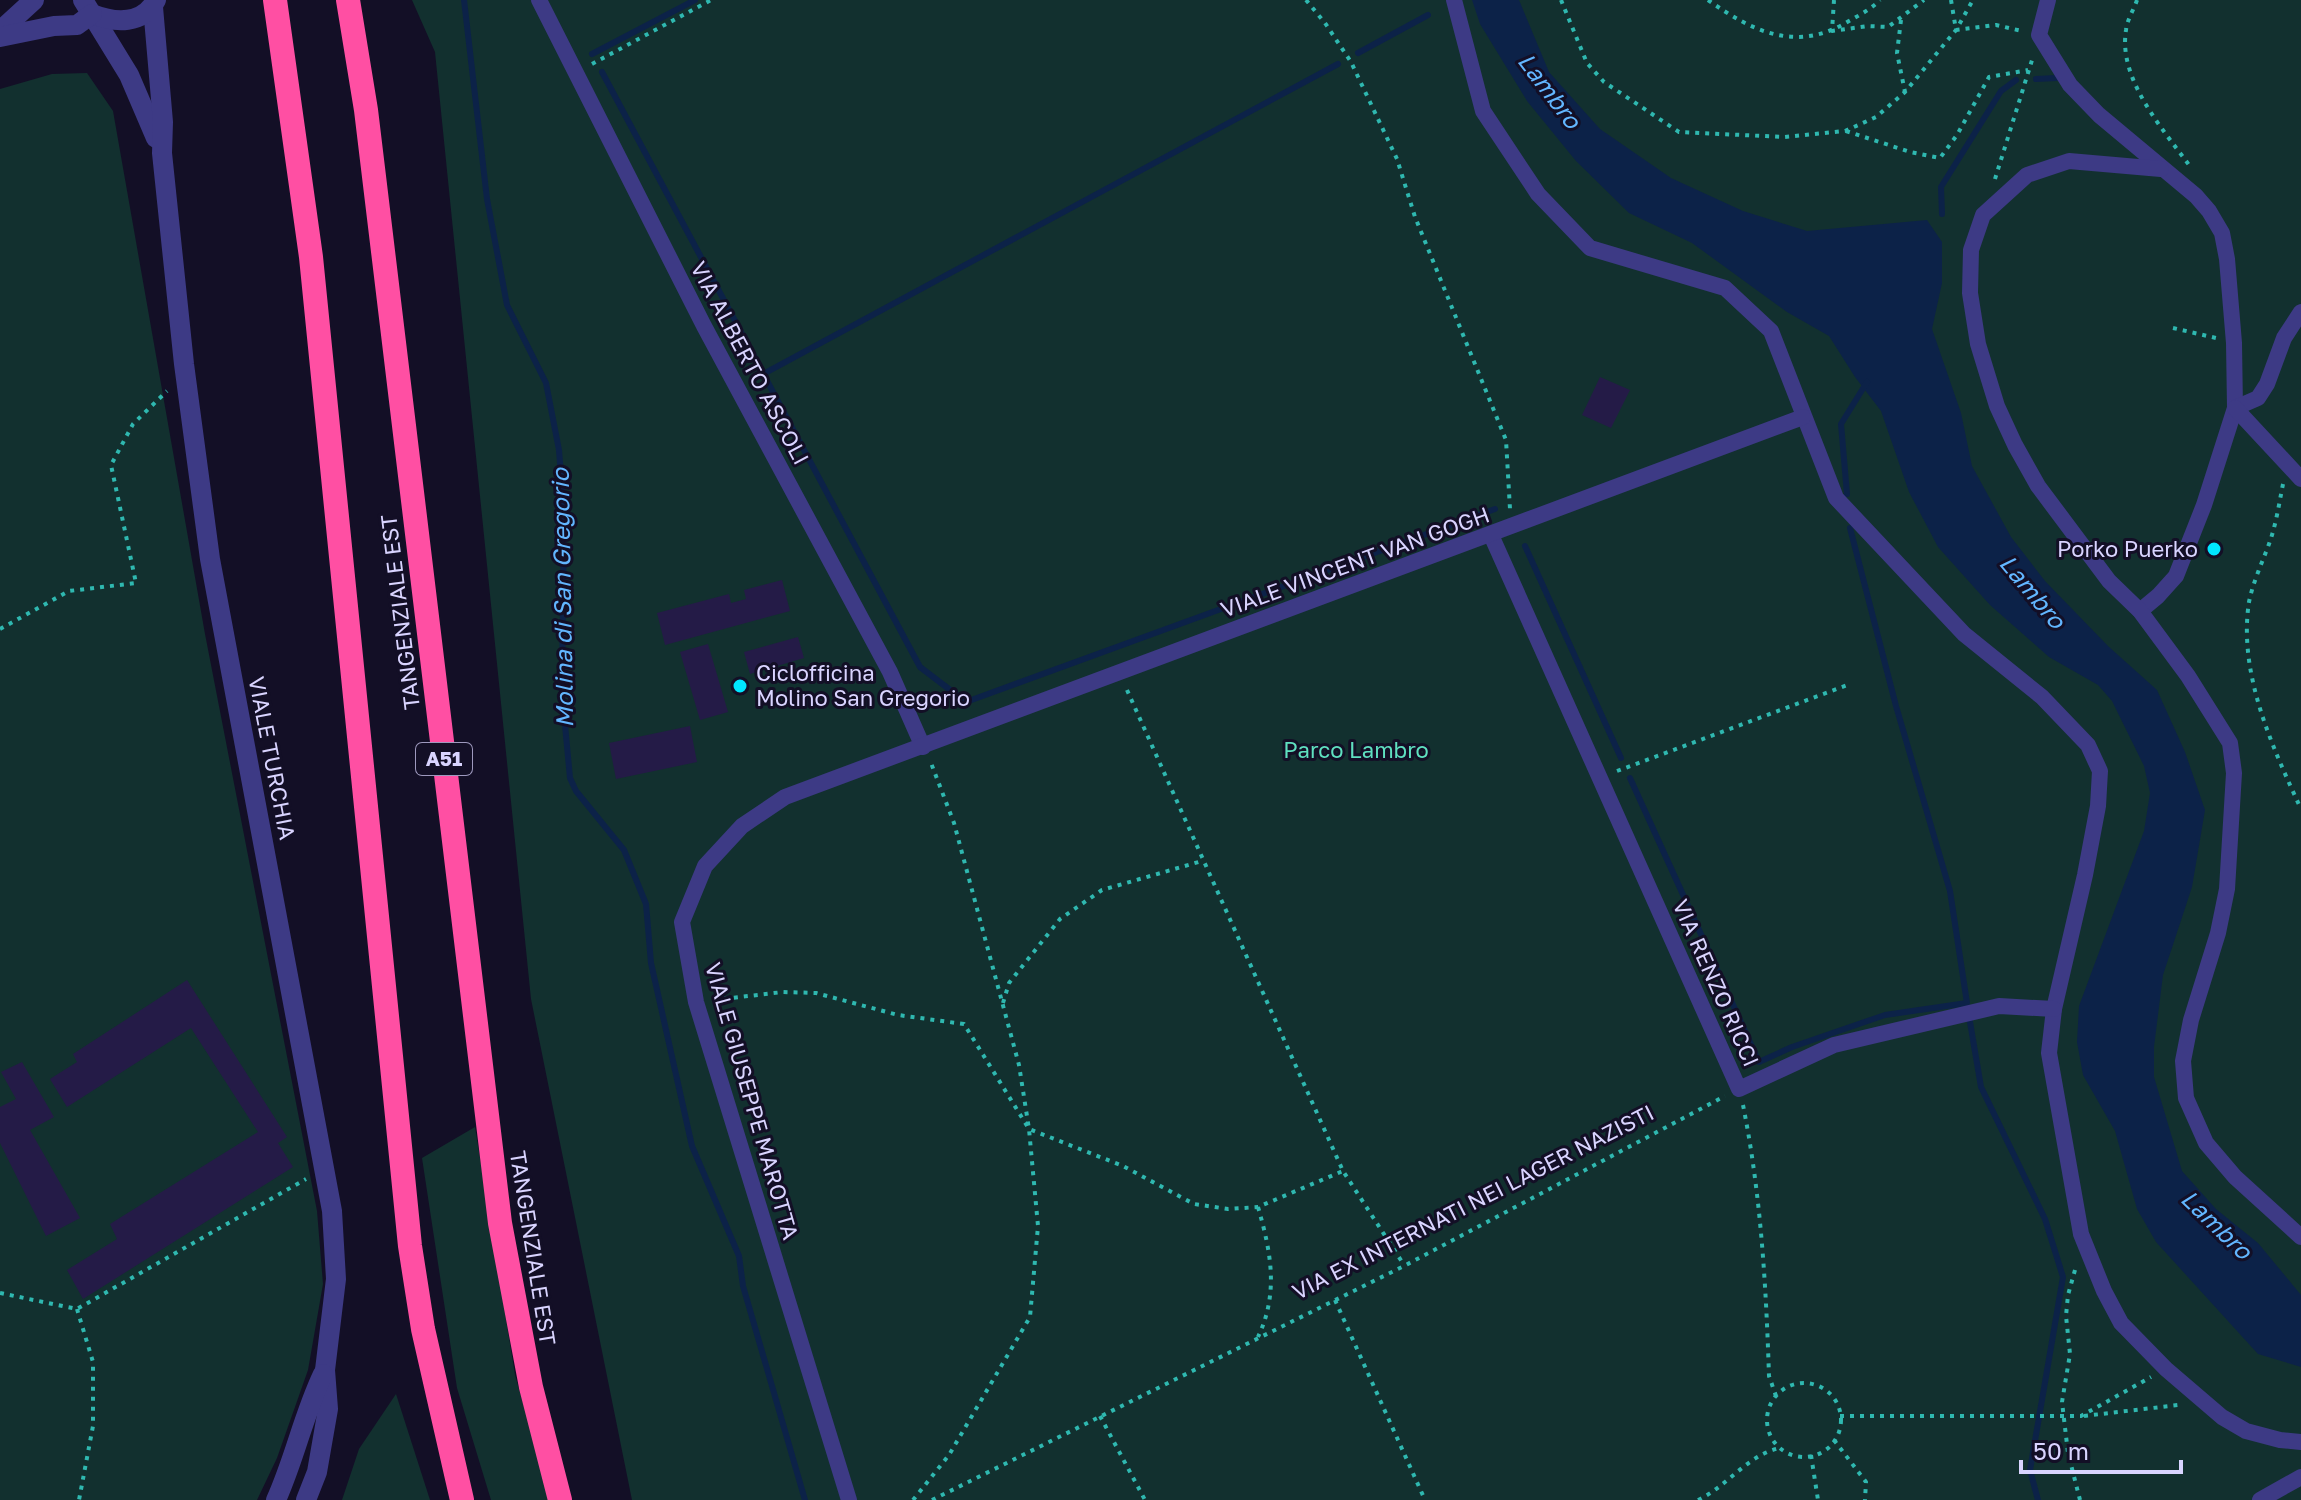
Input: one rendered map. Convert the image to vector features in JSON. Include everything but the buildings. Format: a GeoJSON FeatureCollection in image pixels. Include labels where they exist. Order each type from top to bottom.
{"type":"FeatureCollection","features":[{"type":"Feature","properties":{"kind":"highway","name":"TANGENZIALE EST"},"geometry":{"type":"LineString","coordinates":[[349,7],[368,126],[500,1223],[531,1387],[560,1500]]}},
{"type":"Feature","properties":{"kind":"highway"},"geometry":{"type":"LineString","coordinates":[[277,11],[311,257],[410,1246],[429,1359],[462,1500]]}},
{"type":"Feature","properties":{"kind":"street"},"geometry":{"type":"LineString","coordinates":[[0,31],[34,0]]}},
{"type":"Feature","properties":{"kind":"street","name":"VIA ALBERTO ASCOLI"},"geometry":{"type":"LineString","coordinates":[[539,0],[704,326],[890,672],[923,747]]}},
{"type":"Feature","properties":{"kind":"street"},"geometry":{"type":"LineString","coordinates":[[1454,0],[1483,111],[1538,194],[1590,248],[1725,288],[1771,331],[1836,498],[1964,634],[2042,697],[2088,745],[2100,771],[2098,806],[2054,1009],[2049,1053],[2081,1234],[2121,1323],[2166,1369],[2222,1417],[2252,1434],[2301,1442]]}},
{"type":"Feature","properties":{"kind":"street"},"geometry":{"type":"LineString","coordinates":[[2048,0],[2039,35],[2070,85],[2099,115],[2196,196],[2222,233],[2227,259],[2234,343],[2235,408],[2204,505],[2176,576],[2140,611]]}},
{"type":"Feature","properties":{"kind":"street"},"geometry":{"type":"LineString","coordinates":[[0,37],[54,26],[77,25],[88,7],[109,21],[133,20],[154,3]]}},
{"type":"Feature","properties":{"kind":"street","name":"VIALE TURCHIA"},"geometry":{"type":"LineString","coordinates":[[154,3],[163,122],[162,153],[184,364],[210,559],[332,1211],[336,1279],[325,1370],[328,1409],[317,1472],[306,1500]]}},
{"type":"Feature","properties":{"kind":"street","name":"VIALE TURCHIA"},"geometry":{"type":"LineString","coordinates":[[88,7],[129,75],[162,153]]}},
{"type":"Feature","properties":{"kind":"street"},"geometry":{"type":"LineString","coordinates":[[2161,169],[2069,161],[2027,175],[1983,215],[1971,250],[1970,293],[1978,344],[1997,406],[2038,486],[2109,581],[2140,611],[2188,676],[2230,743],[2234,773],[2227,889],[2218,933],[2191,1020],[2183,1061],[2186,1098],[2206,1143],[2235,1177],[2301,1237]]}},
{"type":"Feature","properties":{"kind":"street"},"geometry":{"type":"LineString","coordinates":[[2235,408],[2258,398],[2267,384],[2284,338],[2301,312]]}},
{"type":"Feature","properties":{"kind":"street"},"geometry":{"type":"LineString","coordinates":[[2235,408],[2301,479]]}},
{"type":"Feature","properties":{"kind":"street","name":"VIALE VINCENT VAN GOGH"},"geometry":{"type":"LineString","coordinates":[[923,747],[1803,417]]}},
{"type":"Feature","properties":{"kind":"street","name":"VIA RENZO RICCI"},"geometry":{"type":"LineString","coordinates":[[1491,535],[1739,1089]]}},
{"type":"Feature","properties":{"kind":"street","name":"VIALE GIUSEPPE MAROTTA"},"geometry":{"type":"LineString","coordinates":[[849,1500],[696,1002],[682,922],[705,866],[742,826],[785,797],[923,747]]}},
{"type":"Feature","properties":{"kind":"street"},"geometry":{"type":"LineString","coordinates":[[1739,1089],[1834,1045],[1999,1006],[2054,1009]]}},
{"type":"Feature","properties":{"kind":"street","name":"VIALE TURCHIA"},"geometry":{"type":"LineString","coordinates":[[276,1500],[288,1473],[307,1408],[325,1370]]}},
{"type":"Feature","properties":{"kind":"street"},"geometry":{"type":"LineString","coordinates":[[2260,1500],[2301,1477]]}},
{"type":"Feature","properties":{"kind":"path"},"geometry":{"type":"LineString","coordinates":[[576,73],[711,0]]}},
{"type":"Feature","properties":{"kind":"path"},"geometry":{"type":"LineString","coordinates":[[1306,0],[1351,62],[1397,159],[1415,217],[1506,440],[1511,527]]}},
{"type":"Feature","properties":{"kind":"path"},"geometry":{"type":"LineString","coordinates":[[1708,0],[1770,35],[1800,38],[1868,26],[1888,27],[1924,0]]}},
{"type":"Feature","properties":{"kind":"path"},"geometry":{"type":"LineString","coordinates":[[1832,31],[1834,0]]}},
{"type":"Feature","properties":{"kind":"path"},"geometry":{"type":"LineString","coordinates":[[1832,31],[1880,0]]}},
{"type":"Feature","properties":{"kind":"path"},"geometry":{"type":"LineString","coordinates":[[1951,0],[1956,30]]}},
{"type":"Feature","properties":{"kind":"path"},"geometry":{"type":"LineString","coordinates":[[1562,1],[1587,63],[1604,82],[1679,132],[1784,137],[1845,131],[1876,117],[1905,92],[1956,30],[1973,0]]}},
{"type":"Feature","properties":{"kind":"path"},"geometry":{"type":"LineString","coordinates":[[2137,0],[2126,28],[2125,58],[2160,126],[2193,169],[2196,196]]}},
{"type":"Feature","properties":{"kind":"path"},"geometry":{"type":"LineString","coordinates":[[1901,19],[1897,53],[1905,92]]}},
{"type":"Feature","properties":{"kind":"path"},"geometry":{"type":"LineString","coordinates":[[1956,30],[1996,25],[2039,35],[1983,215]]}},
{"type":"Feature","properties":{"kind":"path"},"geometry":{"type":"LineString","coordinates":[[1845,131],[1910,152],[1940,158],[1957,135],[1989,77],[2028,70]]}},
{"type":"Feature","properties":{"kind":"path"},"geometry":{"type":"LineString","coordinates":[[2173,328],[2234,343]]}},
{"type":"Feature","properties":{"kind":"path"},"geometry":{"type":"LineString","coordinates":[[0,629],[69,591],[136,583],[111,465],[133,424],[174,384],[184,364]]}},
{"type":"Feature","properties":{"kind":"path"},"geometry":{"type":"LineString","coordinates":[[2289,466],[2270,541],[2254,582],[2247,623],[2255,691],[2301,809]]}},
{"type":"Feature","properties":{"kind":"path"},"geometry":{"type":"LineString","coordinates":[[1119,673],[1343,1171],[1404,1266]]}},
{"type":"Feature","properties":{"kind":"path"},"geometry":{"type":"LineString","coordinates":[[1600,778],[1850,684]]}},
{"type":"Feature","properties":{"kind":"path"},"geometry":{"type":"LineString","coordinates":[[913,1500],[949,1455],[1030,1317],[1038,1226],[1029,1129],[1019,1065],[954,823],[923,747]]}},
{"type":"Feature","properties":{"kind":"path"},"geometry":{"type":"LineString","coordinates":[[1003,1004],[1009,983],[1060,919],[1102,890],[1202,861]]}},
{"type":"Feature","properties":{"kind":"path"},"geometry":{"type":"LineString","coordinates":[[696,1002],[783,992],[816,993],[898,1015],[964,1024],[1029,1129],[1123,1166],[1194,1204],[1228,1209],[1258,1207],[1343,1171]]}},
{"type":"Feature","properties":{"kind":"path","name":"VIA EX INTERNATI NEI LAGER NAZISTI"},"geometry":{"type":"LineString","coordinates":[[932,1500],[1404,1266],[1739,1089]]}},
{"type":"Feature","properties":{"kind":"path","name":"VIA RENZO RICCI"},"geometry":{"type":"LineString","coordinates":[[1739,1089],[1754,1160],[1762,1231],[1769,1376],[1776,1396]]}},
{"type":"Feature","properties":{"kind":"path"},"geometry":{"type":"LineString","coordinates":[[0,1293],[77,1309],[324,1169]]}},
{"type":"Feature","properties":{"kind":"path"},"geometry":{"type":"LineString","coordinates":[[1258,1207],[1267,1238],[1273,1285],[1268,1317],[1258,1338]]}},
{"type":"Feature","properties":{"kind":"path"},"geometry":{"type":"LineString","coordinates":[[2080,1500],[2068,1453],[2062,1402],[2070,1354],[2066,1316],[2068,1295],[2081,1234]]}},
{"type":"Feature","properties":{"kind":"path"},"geometry":{"type":"LineString","coordinates":[[1335,1300],[1425,1500]]}},
{"type":"Feature","properties":{"kind":"path"},"geometry":{"type":"LineString","coordinates":[[77,1309],[93,1362],[93,1426],[79,1500]]}},
{"type":"Feature","properties":{"kind":"path"},"geometry":{"type":"LineString","coordinates":[[2081,1416],[2166,1369]]}},
{"type":"Feature","properties":{"kind":"path"},"geometry":{"type":"LineString","coordinates":[[1796,1384],[1811,1384],[1831,1395],[1840,1416],[1834,1440],[1820,1452],[1811,1455],[1795,1455],[1780,1448],[1769,1433],[1767,1423],[1770,1403],[1796,1384]]}},
{"type":"Feature","properties":{"kind":"path"},"geometry":{"type":"LineString","coordinates":[[1840,1416],[2081,1416],[2203,1402]]}},
{"type":"Feature","properties":{"kind":"path"},"geometry":{"type":"LineString","coordinates":[[1100,1416],[1145,1500]]}},
{"type":"Feature","properties":{"kind":"path"},"geometry":{"type":"LineString","coordinates":[[1834,1440],[1866,1482],[1865,1500]]}},
{"type":"Feature","properties":{"kind":"path"},"geometry":{"type":"LineString","coordinates":[[1698,1500],[1714,1492],[1763,1452],[1780,1448]]}},
{"type":"Feature","properties":{"kind":"path"},"geometry":{"type":"LineString","coordinates":[[1811,1455],[1818,1500]]}},
{"type":"Feature","properties":{"kind":"green space","name":"Parco Lambro"},"geometry":{"type":"Polygon","coordinates":[[[412,0],[2301,0],[2301,1500],[632,1500],[531,999],[435,52],[412,0]]]}},
{"type":"Feature","properties":{"kind":"green space"},"geometry":{"type":"Polygon","coordinates":[[[87,73],[113,111],[205,634],[317,1211],[323,1284],[308,1370],[277,1458],[257,1500],[0,1500],[0,89],[52,74],[87,73]]]}},
{"type":"Feature","properties":{"kind":"green space"},"geometry":{"type":"Polygon","coordinates":[[[475,1127],[515,1375],[551,1500],[491,1500],[457,1388],[422,1158],[475,1127]]]}},
{"type":"Feature","properties":{"kind":"green space"},"geometry":{"type":"Polygon","coordinates":[[[396,1394],[430,1500],[342,1500],[359,1449],[396,1394]]]}},
{"type":"Feature","properties":{"kind":"water","name":"Lambro"},"geometry":{"type":"Polygon","coordinates":[[[1472,0],[1519,0],[1549,72],[1600,129],[1671,178],[1743,211],[1807,231],[1927,220],[1942,242],[1942,283],[1932,329],[1961,413],[1972,466],[2011,537],[2045,581],[2108,646],[2157,690],[2185,752],[2205,810],[2192,887],[2163,975],[2154,1047],[2154,1077],[2182,1171],[2216,1209],[2258,1243],[2301,1295],[2301,1367],[2258,1354],[2156,1242],[2137,1209],[2115,1131],[2083,1075],[2077,1042],[2079,1006],[2144,831],[2150,793],[2144,766],[2112,701],[2098,685],[2049,657],[1990,605],[1938,547],[1909,492],[1881,411],[1829,336],[1787,312],[1692,243],[1629,213],[1576,161],[1527,101],[1480,24],[1472,0]]]}},
{"type":"Feature","properties":{"kind":"waterway","name":"Molina di San Gregorio"},"geometry":{"type":"LineString","coordinates":[[464,0],[487,199],[507,305],[546,383],[559,450],[564,514],[562,693],[570,778],[576,791],[624,850],[646,904],[651,963],[692,1146],[739,1256],[743,1286],[805,1500]]}},
{"type":"Feature","properties":{"kind":"waterway"},"geometry":{"type":"LineString","coordinates":[[592,54],[695,0]]}},
{"type":"Feature","properties":{"kind":"waterway"},"geometry":{"type":"LineString","coordinates":[[1358,53],[1428,15]]}},
{"type":"Feature","properties":{"kind":"waterway"},"geometry":{"type":"LineString","coordinates":[[763,374],[1338,64]]}},
{"type":"Feature","properties":{"kind":"waterway"},"geometry":{"type":"LineString","coordinates":[[602,72],[920,667],[966,702],[1495,509]]}},
{"type":"Feature","properties":{"kind":"waterway"},"geometry":{"type":"LineString","coordinates":[[2036,79],[2057,78]]}},
{"type":"Feature","properties":{"kind":"waterway"},"geometry":{"type":"LineString","coordinates":[[1942,214],[1941,187],[2001,91],[2016,80]]}},
{"type":"Feature","properties":{"kind":"waterway"},"geometry":{"type":"LineString","coordinates":[[1847,494],[1841,424],[1867,382]]}},
{"type":"Feature","properties":{"kind":"waterway"},"geometry":{"type":"LineString","coordinates":[[1630,778],[1759,1062],[1792,1047],[1885,1015],[1967,1003],[1950,891],[1896,706],[1850,528]]}},
{"type":"Feature","properties":{"kind":"waterway"},"geometry":{"type":"LineString","coordinates":[[1525,546],[1621,758]]}},
{"type":"Feature","properties":{"kind":"waterway"},"geometry":{"type":"LineString","coordinates":[[1970,1022],[1981,1087],[2045,1219],[2063,1277],[2030,1470],[2038,1500]]}},
{"type":"Feature","properties":{"kind":"place","name":"Porko Puerko"},"geometry":{"type":"Point","coordinates":[2214,549]}},
{"type":"Feature","properties":{"kind":"place","name":"Ciclofficina Molino San Gregorio"},"geometry":{"type":"Point","coordinates":[740,686]}}]}
